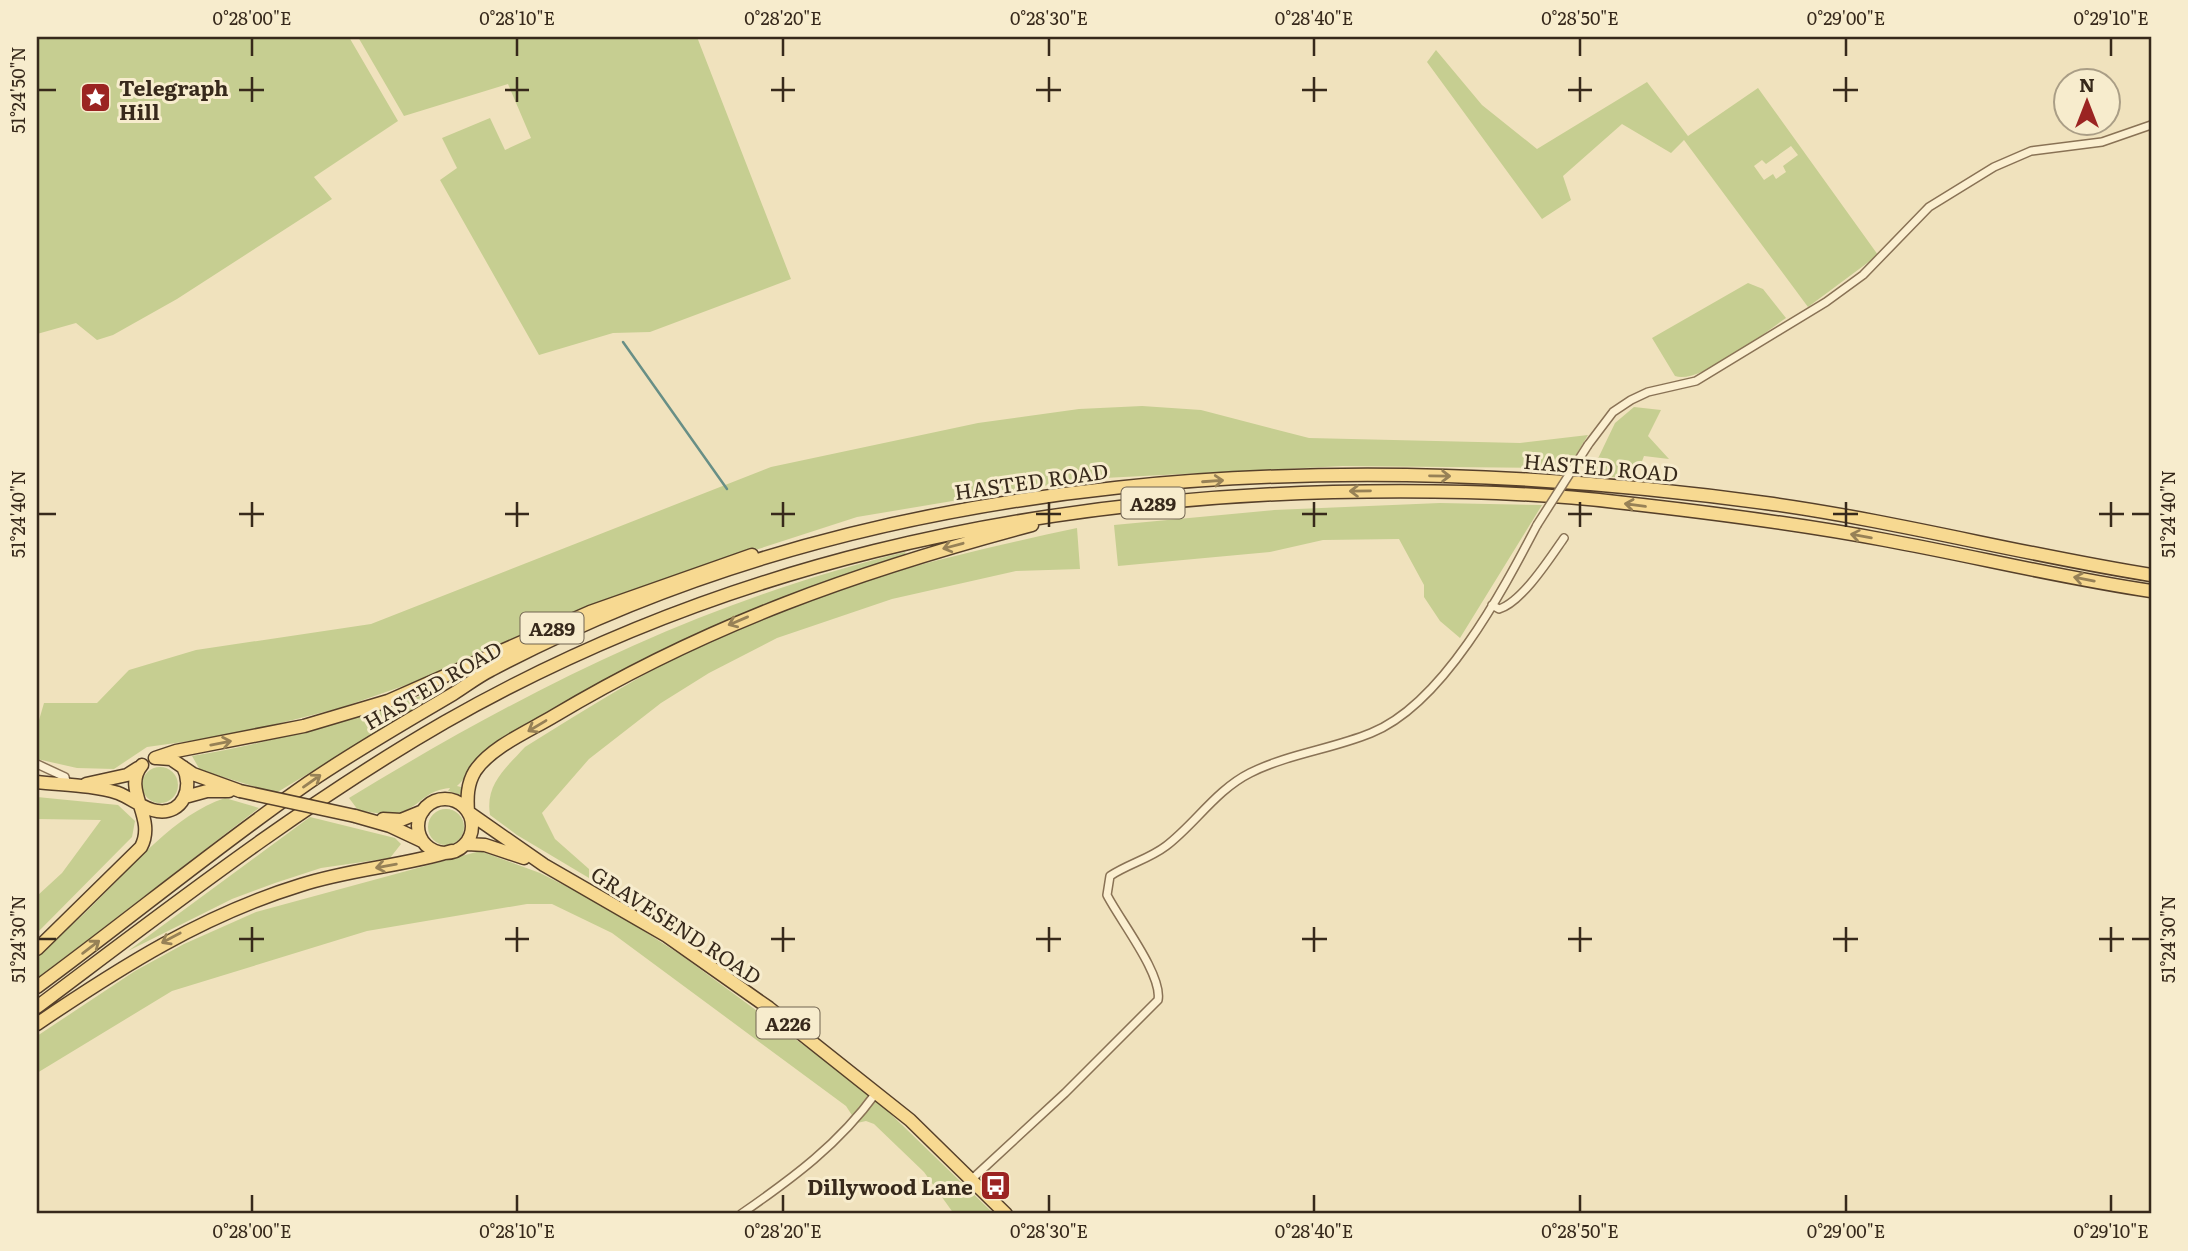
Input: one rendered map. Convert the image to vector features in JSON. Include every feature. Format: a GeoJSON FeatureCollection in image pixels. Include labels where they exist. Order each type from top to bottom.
{"type":"FeatureCollection","features":[{"type":"Feature","properties":{"kind":"main road","name":"HASTED ROAD"},"geometry":{"type":"LineString","coordinates":[[37,988],[311,781],[485,672],[640,602],[758,561],[841,536],[953,510],[1096,490],[1279,476],[1506,477],[1613,484],[1778,505],[2151,575]]}},
{"type":"Feature","properties":{"kind":"main road","name":"HASTED ROAD"},"geometry":{"type":"LineString","coordinates":[[37,1007],[228,865],[354,778],[447,721],[541,672],[676,614],[824,565],[935,535],[1090,509],[1188,499],[1360,491],[1479,493],[1612,501],[1776,521],[2151,591]]}},
{"type":"Feature","properties":{"kind":"main road","name":"A289"},"geometry":{"type":"LineString","coordinates":[[468,812],[469,787],[474,773],[484,762],[552,717],[662,656],[737,621],[853,576],[1090,509]]}},
{"type":"Feature","properties":{"kind":"main road","name":"A289"},"geometry":{"type":"LineString","coordinates":[[155,758],[176,751],[304,726],[388,701],[590,612],[733,560],[865,522],[953,510]]}},
{"type":"Feature","properties":{"kind":"main road"},"geometry":{"type":"LineString","coordinates":[[72,785],[127,775],[155,758],[171,759],[183,767],[240,791]]}},
{"type":"Feature","properties":{"kind":"main road"},"geometry":{"type":"LineString","coordinates":[[37,949],[140,848],[147,830],[134,778],[142,765]]}},
{"type":"Feature","properties":{"kind":"main road"},"geometry":{"type":"LineString","coordinates":[[37,782],[116,793],[150,809],[168,811],[185,797],[188,777],[183,767]]}},
{"type":"Feature","properties":{"kind":"main road"},"geometry":{"type":"LineString","coordinates":[[185,797],[211,790],[240,791],[355,816],[390,826],[422,841],[435,851],[452,851]]}},
{"type":"Feature","properties":{"kind":"main road"},"geometry":{"type":"LineString","coordinates":[[37,1024],[152,949],[235,909],[315,881],[452,851],[467,844],[472,831],[468,812],[457,802],[447,799],[432,803],[423,811],[395,821],[355,816]]}},
{"type":"Feature","properties":{"kind":"main road"},"geometry":{"type":"LineString","coordinates":[[422,841],[418,827],[423,811]]}},
{"type":"Feature","properties":{"kind":"main road","name":"GRAVESEND ROAD"},"geometry":{"type":"LineString","coordinates":[[468,812],[544,865],[667,936],[769,1008],[910,1120],[1006,1214]]}},
{"type":"Feature","properties":{"kind":"main road","name":"GRAVESEND ROAD"},"geometry":{"type":"LineString","coordinates":[[467,844],[498,848],[544,865]]}},
{"type":"Feature","properties":{"kind":"street"},"geometry":{"type":"LineString","coordinates":[[972,1179],[1065,1093],[1158,1000],[1158,986],[1107,895],[1110,876],[1147,859],[1169,844],[1204,808],[1249,773],[1371,733],[1397,720],[1420,702],[1492,605],[1537,525],[1588,445],[1613,412],[1648,392],[1696,381],[1826,302],[1863,275],[1929,207],[1984,173],[2031,151],[2102,142],[2151,125]]}},
{"type":"Feature","properties":{"kind":"street"},"geometry":{"type":"LineString","coordinates":[[1492,605],[1499,609],[1507,607],[1531,582],[1564,538]]}},
{"type":"Feature","properties":{"kind":"street"},"geometry":{"type":"LineString","coordinates":[[37,764],[57,771],[72,785]]}},
{"type":"Feature","properties":{"kind":"street"},"geometry":{"type":"LineString","coordinates":[[741,1214],[820,1157],[843,1135],[876,1093]]}},
{"type":"Feature","properties":{"kind":"green space"},"geometry":{"type":"Polygon","coordinates":[[[37,37],[349,37],[398,121],[314,177],[332,199],[177,299],[113,335],[97,340],[76,323],[37,334],[37,37]]]}},
{"type":"Feature","properties":{"kind":"green space"},"geometry":{"type":"Polygon","coordinates":[[[358,37],[697,37],[791,279],[650,332],[613,333],[539,355],[440,180],[457,168],[442,138],[490,118],[505,150],[531,138],[508,84],[404,116],[358,37]]]}},
{"type":"Feature","properties":{"kind":"green space"},"geometry":{"type":"Polygon","coordinates":[[[1436,50],[1482,105],[1537,149],[1647,82],[1688,136],[1758,88],[1878,255],[1808,307],[1684,140],[1671,153],[1622,124],[1563,176],[1571,200],[1542,219],[1427,62],[1436,50]],[[1791,146],[1766,164],[1762,160],[1754,166],[1764,180],[1773,174],[1776,179],[1786,172],[1783,166],[1798,155],[1791,146]]]}},
{"type":"Feature","properties":{"kind":"green space"},"geometry":{"type":"Polygon","coordinates":[[[1748,283],[1763,289],[1786,318],[1715,366],[1686,377],[1675,376],[1652,338],[1748,283]]]}},
{"type":"Feature","properties":{"kind":"green space"},"geometry":{"type":"Polygon","coordinates":[[[1142,406],[1201,410],[1309,438],[1520,443],[1588,435],[1568,468],[1343,466],[1084,479],[857,517],[749,552],[429,677],[340,708],[233,735],[147,747],[114,769],[77,768],[37,759],[37,727],[44,703],[97,703],[129,670],[196,650],[371,624],[771,467],[978,423],[1079,409],[1142,406]]]}},
{"type":"Feature","properties":{"kind":"green space"},"geometry":{"type":"Polygon","coordinates":[[[1634,407],[1661,410],[1648,436],[1669,459],[1644,456],[1639,469],[1626,462],[1617,477],[1596,477],[1592,471],[1615,423],[1634,407]]]}},
{"type":"Feature","properties":{"kind":"green space"},"geometry":{"type":"Polygon","coordinates":[[[1440,503],[1542,505],[1460,638],[1440,621],[1424,597],[1424,585],[1399,539],[1323,540],[1270,552],[1118,566],[1114,525],[1274,510],[1440,503]]]}},
{"type":"Feature","properties":{"kind":"green space"},"geometry":{"type":"Polygon","coordinates":[[[1077,528],[1080,569],[1016,571],[892,599],[777,638],[709,673],[661,703],[589,759],[542,813],[555,839],[589,869],[589,878],[517,835],[490,815],[489,804],[494,785],[525,747],[620,688],[694,648],[762,617],[850,585],[986,548],[1077,528]]]}},
{"type":"Feature","properties":{"kind":"green space"},"geometry":{"type":"Polygon","coordinates":[[[905,552],[906,555],[738,616],[630,667],[578,696],[476,765],[457,786],[465,788],[464,796],[448,791],[450,788],[442,789],[404,811],[391,814],[358,810],[349,798],[483,721],[617,653],[757,596],[830,572],[905,552]]]}},
{"type":"Feature","properties":{"kind":"green space"},"geometry":{"type":"Polygon","coordinates":[[[426,694],[437,696],[276,793],[200,770],[192,756],[310,730],[426,694]]]}},
{"type":"Feature","properties":{"kind":"green space"},"geometry":{"type":"Polygon","coordinates":[[[160,767],[173,772],[178,785],[173,798],[160,803],[147,798],[142,785],[147,772],[160,767]]]}},
{"type":"Feature","properties":{"kind":"green space"},"geometry":{"type":"Polygon","coordinates":[[[37,797],[118,805],[135,821],[132,837],[37,933],[37,896],[62,873],[101,820],[37,819],[37,797]]]}},
{"type":"Feature","properties":{"kind":"green space"},"geometry":{"type":"Polygon","coordinates":[[[225,798],[259,808],[37,979],[37,955],[172,828],[206,806],[225,798]]]}},
{"type":"Feature","properties":{"kind":"green space"},"geometry":{"type":"Polygon","coordinates":[[[446,809],[459,814],[464,827],[459,840],[446,845],[433,840],[428,827],[433,814],[446,809]]]}},
{"type":"Feature","properties":{"kind":"green space"},"geometry":{"type":"Polygon","coordinates":[[[310,817],[395,838],[401,844],[390,858],[321,868],[232,899],[128,951],[310,817]]]}},
{"type":"Feature","properties":{"kind":"green space"},"geometry":{"type":"Polygon","coordinates":[[[480,851],[540,873],[605,906],[681,955],[870,1094],[994,1214],[954,1214],[924,1172],[874,1124],[866,1121],[857,1123],[846,1106],[612,933],[552,904],[527,904],[367,931],[172,991],[37,1073],[37,1036],[135,971],[184,944],[256,912],[480,851]]]}},
{"type":"Feature","properties":{"kind":"waterway"},"geometry":{"type":"LineString","coordinates":[[623,342],[727,489]]}},
{"type":"Feature","properties":{"kind":"place","name":"Telegraph Hill"},"geometry":{"type":"Point","coordinates":[96,98]}},
{"type":"Feature","properties":{"kind":"place","name":"Dillywood Lane"},"geometry":{"type":"Point","coordinates":[996,1185]}}]}
